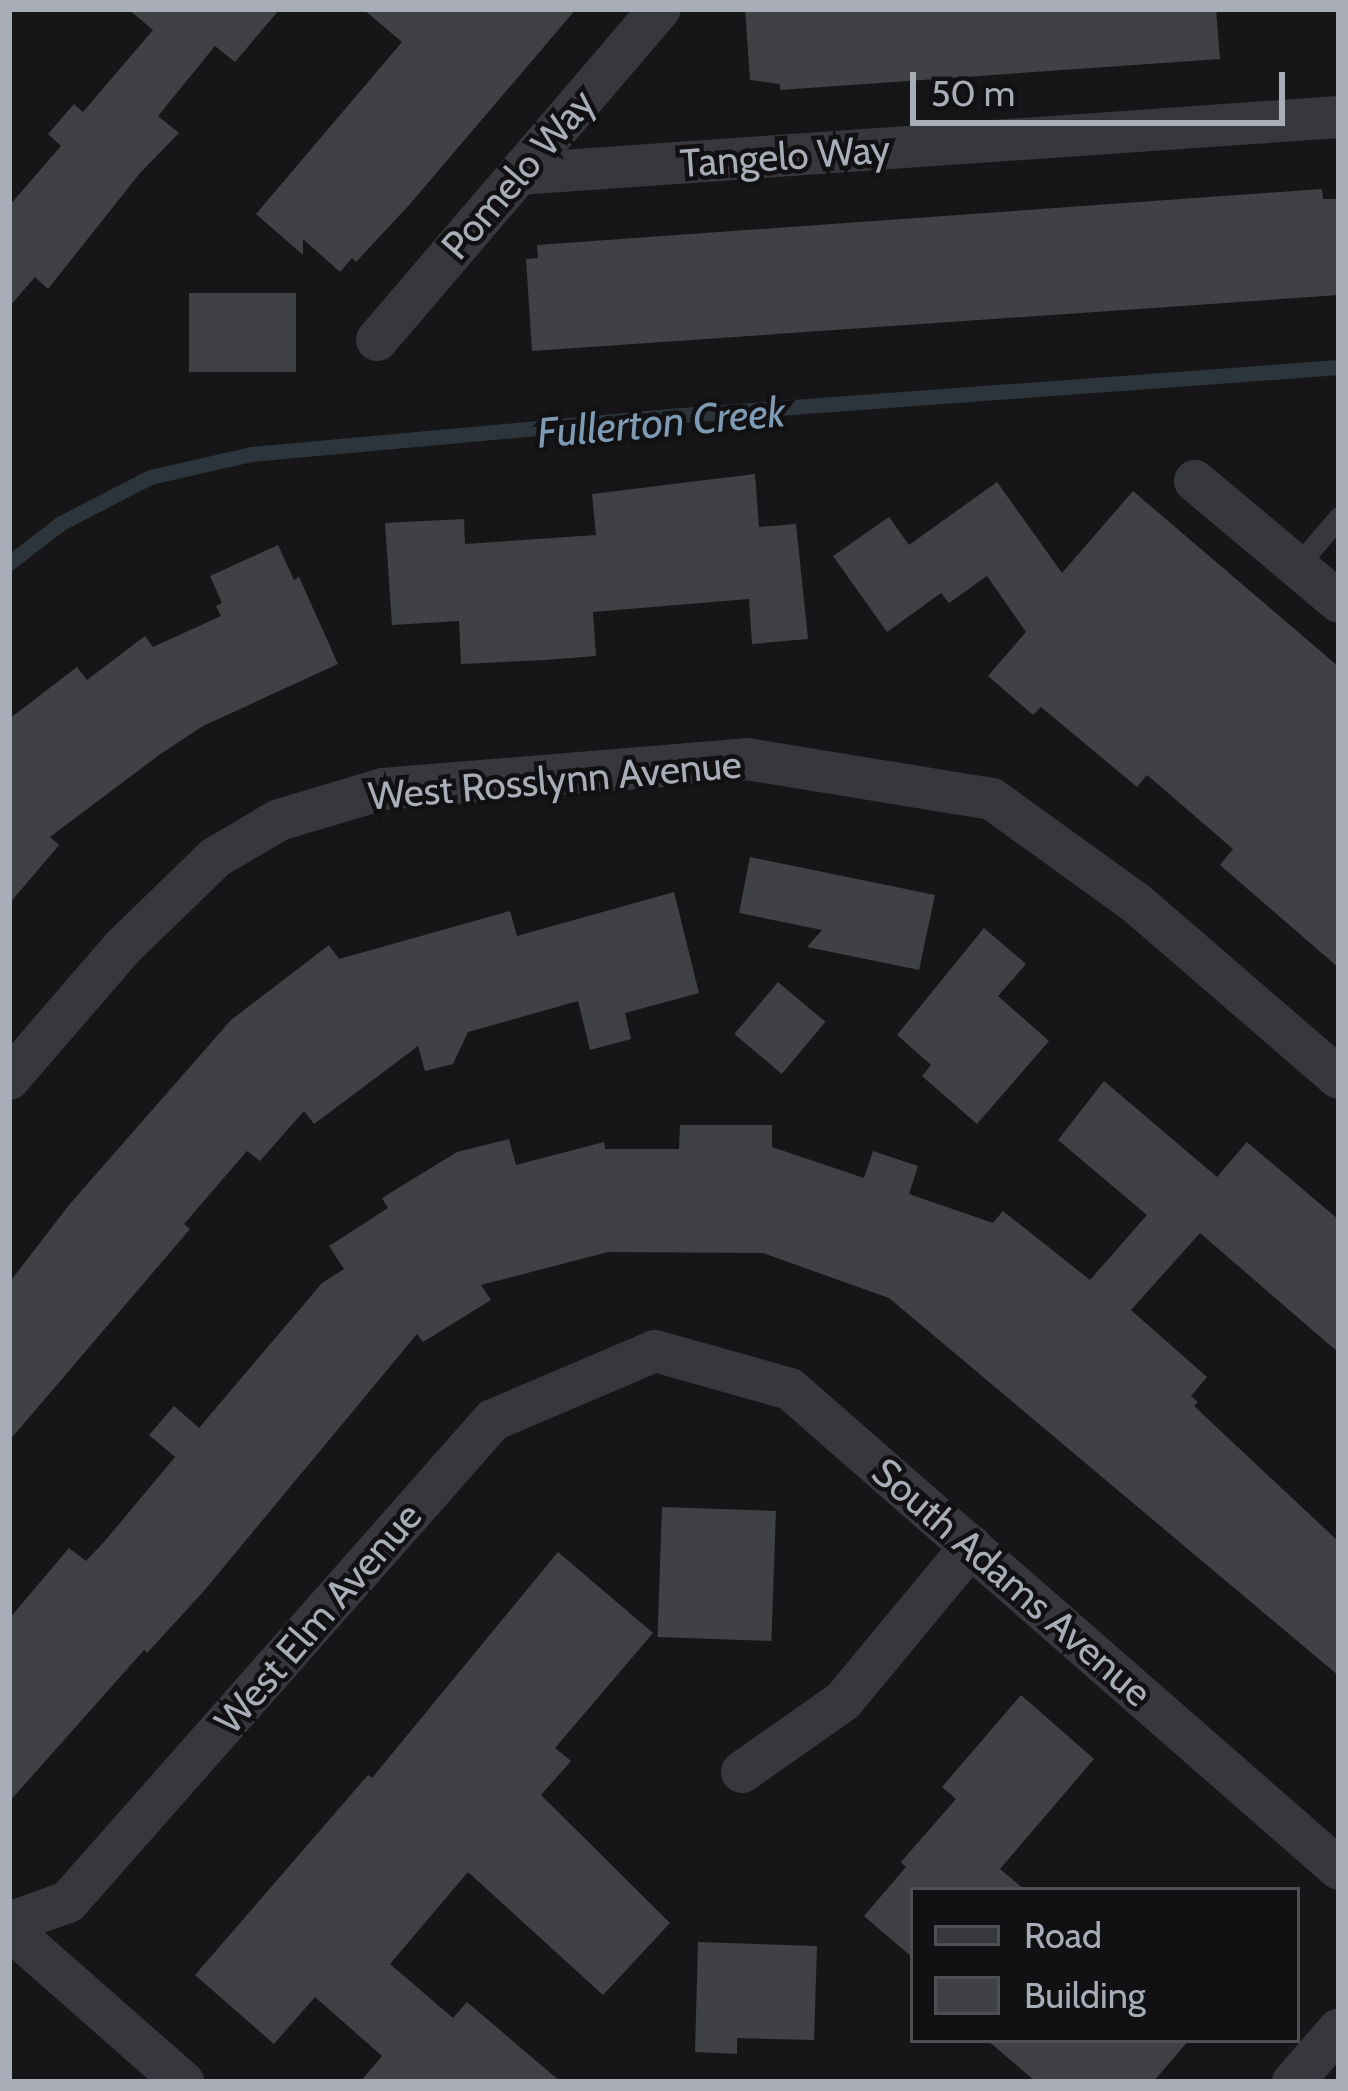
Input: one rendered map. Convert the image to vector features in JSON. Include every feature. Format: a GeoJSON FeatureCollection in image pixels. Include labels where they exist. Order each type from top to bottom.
{"type":"FeatureCollection","features":[{"type":"Feature","properties":{"kind":"street","name":"Pomelo Way"},"geometry":{"type":"LineString","coordinates":[[377,340],[660,9]]}},
{"type":"Feature","properties":{"kind":"street","name":"Tangelo Way"},"geometry":{"type":"LineString","coordinates":[[518,174],[1339,117]]}},
{"type":"Feature","properties":{"kind":"street"},"geometry":{"type":"LineString","coordinates":[[1195,481],[1339,602]]}},
{"type":"Feature","properties":{"kind":"street","name":"West Rosslynn Avenue"},"geometry":{"type":"LineString","coordinates":[[9,1079],[124,946],[216,857],[278,820],[383,789],[747,759],[992,799],[1135,902],[1339,1078]]}},
{"type":"Feature","properties":{"kind":"street","name":"South Adams Avenue"},"geometry":{"type":"LineString","coordinates":[[655,1351],[790,1389],[1339,1869]]}},
{"type":"Feature","properties":{"kind":"street","name":"West Elm Avenue"},"geometry":{"type":"LineString","coordinates":[[9,1926],[68,1902],[493,1420],[655,1351]]}},
{"type":"Feature","properties":{"kind":"street"},"geometry":{"type":"LineString","coordinates":[[742,1772],[843,1701],[971,1546]]}},
{"type":"Feature","properties":{"kind":"street"},"geometry":{"type":"LineString","coordinates":[[9,1926],[183,2082]]}},
{"type":"Feature","properties":{"kind":"street"},"geometry":{"type":"LineString","coordinates":[[1293,2082],[1339,2029]]}},
{"type":"Feature","properties":{"kind":"lane"},"geometry":{"type":"LineString","coordinates":[[1297,566],[1339,517]]}},
{"type":"Feature","properties":{"kind":"building"},"geometry":{"type":"Polygon","coordinates":[[[128,9],[280,9],[235,62],[215,46],[158,116],[179,133],[140,173],[48,289],[35,277],[9,307],[9,206],[61,146],[48,134],[74,104],[83,112],[153,30],[128,9]]]}},
{"type":"Feature","properties":{"kind":"building"},"geometry":{"type":"Polygon","coordinates":[[[363,9],[576,9],[410,204],[356,262],[352,258],[340,272],[303,239],[303,255],[256,214],[402,42],[363,9]]]}},
{"type":"Feature","properties":{"kind":"building"},"geometry":{"type":"Polygon","coordinates":[[[745,9],[1216,9],[1220,59],[780,90],[780,84],[750,80],[745,9]]]}},
{"type":"Feature","properties":{"kind":"building"},"geometry":{"type":"Polygon","coordinates":[[[1322,189],[1323,199],[1339,199],[1339,295],[532,351],[526,259],[538,258],[537,245],[1322,189]]]}},
{"type":"Feature","properties":{"kind":"building"},"geometry":{"type":"Polygon","coordinates":[[[189,293],[296,293],[296,372],[189,372],[189,293]]]}},
{"type":"Feature","properties":{"kind":"building"},"geometry":{"type":"Polygon","coordinates":[[[755,474],[759,527],[796,524],[808,639],[752,644],[749,599],[593,612],[596,656],[545,660],[461,664],[459,621],[392,625],[385,523],[464,519],[465,544],[596,535],[592,494],[755,474]]]}},
{"type":"Feature","properties":{"kind":"building"},"geometry":{"type":"Polygon","coordinates":[[[997,482],[1062,573],[1133,491],[1339,667],[1339,968],[1220,865],[1233,849],[1147,775],[1137,787],[1041,707],[1033,715],[988,676],[1026,632],[987,576],[949,603],[941,593],[887,632],[833,556],[889,517],[909,545],[997,482]]]}},
{"type":"Feature","properties":{"kind":"building"},"geometry":{"type":"Polygon","coordinates":[[[278,545],[294,580],[299,577],[338,664],[203,726],[159,755],[50,837],[59,845],[9,904],[9,719],[77,667],[87,680],[145,636],[153,647],[221,616],[216,606],[222,603],[210,576],[278,545]]]}},
{"type":"Feature","properties":{"kind":"building"},"geometry":{"type":"Polygon","coordinates":[[[750,857],[935,895],[919,970],[807,947],[822,930],[739,913],[750,857]]]}},
{"type":"Feature","properties":{"kind":"building"},"geometry":{"type":"Polygon","coordinates":[[[674,892],[699,993],[625,1013],[631,1039],[590,1050],[578,1001],[468,1032],[453,1064],[425,1071],[418,1046],[314,1124],[304,1111],[260,1161],[247,1151],[184,1224],[190,1229],[9,1441],[9,1283],[69,1205],[231,1020],[329,945],[339,959],[510,911],[517,936],[674,892]]]}},
{"type":"Feature","properties":{"kind":"building"},"geometry":{"type":"Polygon","coordinates":[[[984,928],[1026,964],[998,996],[1049,1041],[977,1124],[922,1076],[931,1065],[897,1035],[984,928]]]}},
{"type":"Feature","properties":{"kind":"building"},"geometry":{"type":"Polygon","coordinates":[[[778,982],[825,1022],[782,1074],[734,1034],[778,982]]]}},
{"type":"Feature","properties":{"kind":"building"},"geometry":{"type":"Polygon","coordinates":[[[1104,1081],[1217,1177],[1247,1142],[1339,1220],[1339,1353],[1200,1233],[1131,1310],[1207,1377],[1191,1396],[1198,1402],[1194,1406],[1339,1542],[1339,1676],[889,1298],[763,1253],[608,1252],[481,1285],[491,1300],[423,1342],[417,1334],[203,1592],[147,1653],[144,1650],[9,1802],[9,1619],[69,1548],[86,1561],[104,1542],[175,1457],[149,1435],[174,1406],[199,1428],[322,1283],[344,1269],[329,1246],[388,1208],[382,1198],[457,1152],[509,1139],[516,1165],[604,1142],[605,1149],[679,1149],[680,1125],[772,1125],[772,1147],[864,1178],[873,1151],[918,1166],[909,1194],[993,1223],[1003,1211],[1090,1280],[1147,1215],[1058,1140],[1104,1081]]]}},
{"type":"Feature","properties":{"kind":"building"},"geometry":{"type":"Polygon","coordinates":[[[662,1507],[776,1511],[771,1641],[657,1637],[662,1507]]]}},
{"type":"Feature","properties":{"kind":"building"},"geometry":{"type":"Polygon","coordinates":[[[558,1552],[653,1633],[555,1748],[571,1761],[541,1795],[670,1923],[603,1995],[468,1872],[390,1964],[453,2018],[467,2002],[561,2082],[360,2082],[382,2056],[315,1997],[274,2044],[195,1975],[368,1775],[372,1778],[558,1552]]]}},
{"type":"Feature","properties":{"kind":"building"},"geometry":{"type":"Polygon","coordinates":[[[1021,1695],[1094,1759],[1000,1869],[1021,1887],[910,1887],[910,1955],[864,1916],[906,1867],[901,1862],[956,1799],[942,1787],[1021,1695]]]}},
{"type":"Feature","properties":{"kind":"building"},"geometry":{"type":"Polygon","coordinates":[[[698,1942],[817,1946],[814,2040],[737,2038],[737,2054],[695,2052],[698,1942]]]}},
{"type":"Feature","properties":{"kind":"building"},"geometry":{"type":"Polygon","coordinates":[[[990,2043],[1186,2043],[1153,2082],[1036,2082],[990,2043]]]}},
{"type":"Feature","properties":{"kind":"waterway","name":"Fullerton Creek"},"geometry":{"type":"LineString","coordinates":[[9,563],[61,523],[150,477],[251,454],[683,415],[1339,367]]}}]}
